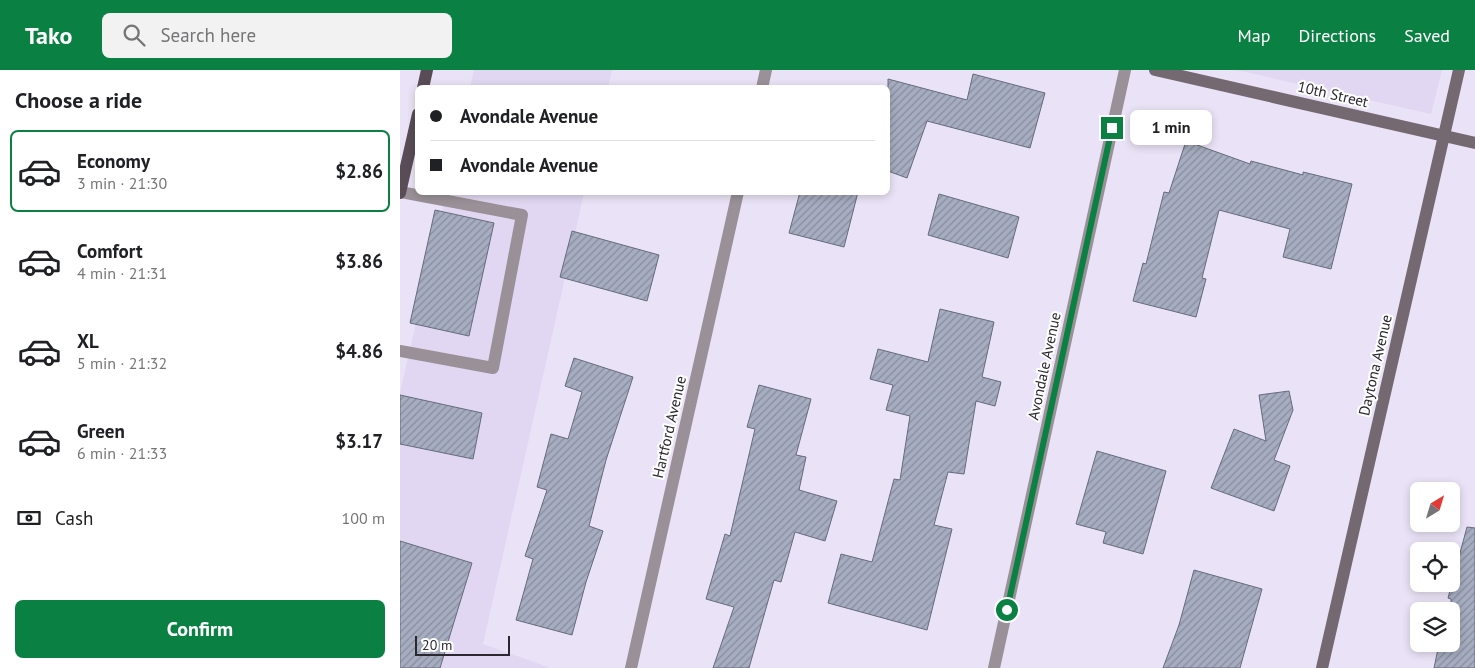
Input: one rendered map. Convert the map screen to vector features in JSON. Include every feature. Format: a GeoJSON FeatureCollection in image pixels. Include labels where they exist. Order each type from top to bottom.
{"type":"FeatureCollection","features":[{"type":"Feature","properties":{"kind":"main road"},"geometry":{"type":"LineString","coordinates":[[424,85],[427,70]]}},
{"type":"Feature","properties":{"kind":"main road"},"geometry":{"type":"LineString","coordinates":[[400,192],[415,127]]}},
{"type":"Feature","properties":{"kind":"street"},"geometry":{"type":"LineString","coordinates":[[763,85],[766,70]]}},
{"type":"Feature","properties":{"kind":"street","name":"Avondale Avenue"},"geometry":{"type":"LineString","coordinates":[[994,668],[1125,70]]}},
{"type":"Feature","properties":{"kind":"street","name":"10th Street"},"geometry":{"type":"LineString","coordinates":[[1155,70],[1475,143]]}},
{"type":"Feature","properties":{"kind":"street","name":"Daytona Avenue"},"geometry":{"type":"LineString","coordinates":[[1322,668],[1459,70]]}},
{"type":"Feature","properties":{"kind":"street"},"geometry":{"type":"LineString","coordinates":[[400,192],[415,195]]}},
{"type":"Feature","properties":{"kind":"street"},"geometry":{"type":"LineString","coordinates":[[400,351],[493,368],[522,215],[416,195]]}},
{"type":"Feature","properties":{"kind":"street","name":"Hartford Avenue"},"geometry":{"type":"LineString","coordinates":[[631,668],[737,195]]}},
{"type":"Feature","properties":{"kind":"shaded area"},"geometry":{"type":"Polygon","coordinates":[[[474,70],[612,70],[608,85],[470,85],[474,70]]]}},
{"type":"Feature","properties":{"kind":"shaded area"},"geometry":{"type":"Polygon","coordinates":[[[1236,70],[1442,70],[1431,114],[1236,70]]]}},
{"type":"Feature","properties":{"kind":"shaded area"},"geometry":{"type":"Polygon","coordinates":[[[446,195],[584,195],[483,644],[551,668],[400,668],[400,392],[446,195]]]}},
{"type":"Feature","properties":{"kind":"building"},"geometry":{"type":"Polygon","coordinates":[[[973,74],[1045,93],[1030,148],[927,121],[907,178],[890,172],[890,85],[888,85],[888,79],[967,100],[973,74]]]}},
{"type":"Feature","properties":{"kind":"building"},"geometry":{"type":"Polygon","coordinates":[[[1186,141],[1250,164],[1251,161],[1303,175],[1303,172],[1352,184],[1331,269],[1283,257],[1290,229],[1219,210],[1202,278],[1206,279],[1196,317],[1133,301],[1143,263],[1146,264],[1164,192],[1169,193],[1186,141]]]}},
{"type":"Feature","properties":{"kind":"building"},"geometry":{"type":"Polygon","coordinates":[[[939,194],[1019,217],[1008,258],[928,235],[939,194]]]}},
{"type":"Feature","properties":{"kind":"building"},"geometry":{"type":"Polygon","coordinates":[[[799,195],[857,195],[844,247],[789,233],[799,195]]]}},
{"type":"Feature","properties":{"kind":"building"},"geometry":{"type":"Polygon","coordinates":[[[435,210],[494,223],[469,336],[410,323],[435,210]]]}},
{"type":"Feature","properties":{"kind":"building"},"geometry":{"type":"Polygon","coordinates":[[[572,231],[659,255],[647,301],[560,277],[572,231]]]}},
{"type":"Feature","properties":{"kind":"building"},"geometry":{"type":"Polygon","coordinates":[[[940,309],[994,322],[982,377],[1001,382],[995,406],[976,401],[964,474],[948,472],[934,525],[952,529],[927,630],[828,603],[841,554],[872,562],[894,479],[900,480],[910,416],[886,410],[893,385],[870,379],[878,349],[928,362],[940,309]]]}},
{"type":"Feature","properties":{"kind":"building"},"geometry":{"type":"Polygon","coordinates":[[[574,358],[633,377],[606,460],[589,526],[603,531],[586,582],[572,635],[516,620],[533,559],[525,556],[547,490],[537,487],[551,434],[568,439],[582,392],[565,386],[574,358]]]}},
{"type":"Feature","properties":{"kind":"building"},"geometry":{"type":"Polygon","coordinates":[[[759,385],[811,399],[796,455],[806,457],[799,490],[837,501],[825,541],[795,532],[781,582],[774,580],[749,668],[713,668],[734,607],[706,599],[725,534],[730,536],[755,429],[747,427],[759,385]]]}},
{"type":"Feature","properties":{"kind":"building"},"geometry":{"type":"Polygon","coordinates":[[[1289,391],[1293,410],[1274,460],[1290,466],[1274,511],[1211,488],[1234,429],[1266,441],[1259,395],[1289,391]]]}},
{"type":"Feature","properties":{"kind":"building"},"geometry":{"type":"Polygon","coordinates":[[[400,395],[482,413],[473,459],[400,444],[400,395]]]}},
{"type":"Feature","properties":{"kind":"building"},"geometry":{"type":"Polygon","coordinates":[[[1097,451],[1166,471],[1143,554],[1103,543],[1106,532],[1076,524],[1097,451]]]}},
{"type":"Feature","properties":{"kind":"building"},"geometry":{"type":"Polygon","coordinates":[[[1467,527],[1475,528],[1475,668],[1434,668],[1437,652],[1460,652],[1460,602],[1451,602],[1451,599],[1448,598],[1450,592],[1460,592],[1460,553],[1467,527]]]}},
{"type":"Feature","properties":{"kind":"building"},"geometry":{"type":"Polygon","coordinates":[[[400,541],[472,563],[440,668],[400,668],[400,541]]]}},
{"type":"Feature","properties":{"kind":"building"},"geometry":{"type":"Polygon","coordinates":[[[1194,570],[1262,589],[1240,668],[1163,668],[1179,625],[1194,570]]]}},
{"type":"Feature","properties":{"kind":"route"},"geometry":{"type":"LineString","coordinates":[[1007,610],[1112,128]]}}]}
